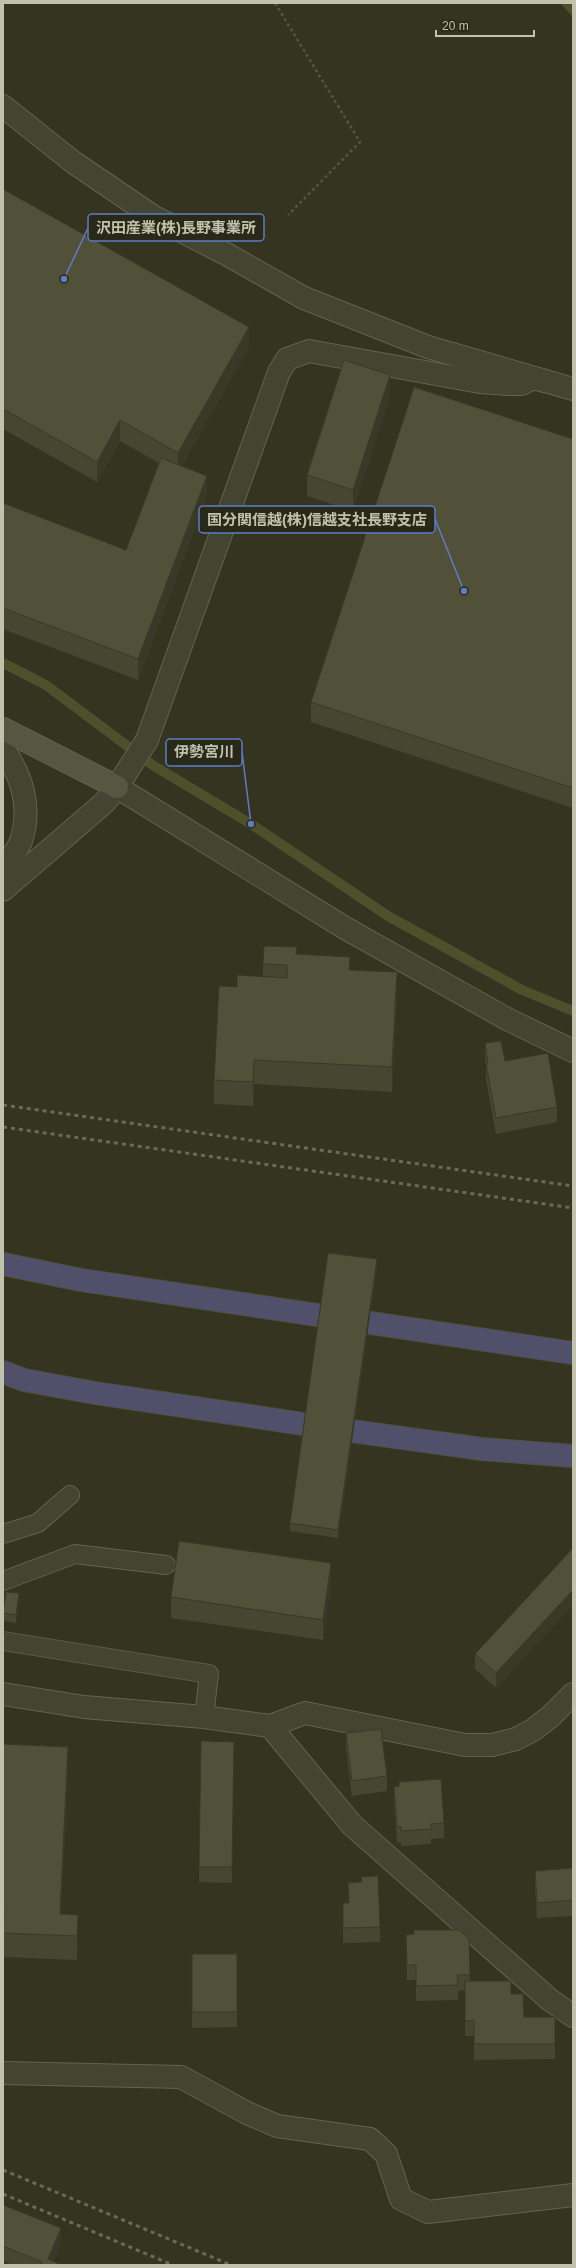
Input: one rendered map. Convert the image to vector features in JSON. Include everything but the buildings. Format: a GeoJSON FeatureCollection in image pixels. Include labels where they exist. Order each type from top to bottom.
{"type":"FeatureCollection","features":[{"type":"Feature","properties":{"kind":"highway"},"geometry":{"type":"LineString","coordinates":[[3,1264],[81,1280],[573,1353]]}},
{"type":"Feature","properties":{"kind":"highway"},"geometry":{"type":"LineString","coordinates":[[3,1372],[24,1380],[95,1393],[322,1427],[482,1449],[573,1456]]}},
{"type":"Feature","properties":{"kind":"street"},"geometry":{"type":"LineString","coordinates":[[3,106],[73,162],[154,217],[228,255],[304,298],[428,347],[573,389]]}},
{"type":"Feature","properties":{"kind":"street"},"geometry":{"type":"LineString","coordinates":[[3,890],[104,803],[117,787],[147,740],[279,372],[287,359],[309,351],[480,382],[522,384],[533,378],[545,381]]}},
{"type":"Feature","properties":{"kind":"street"},"geometry":{"type":"LineString","coordinates":[[3,729],[117,787],[345,928],[507,1019],[573,1053]]}},
{"type":"Feature","properties":{"kind":"street"},"geometry":{"type":"LineString","coordinates":[[3,748],[13,764],[24,788],[26,815],[20,842],[3,870]]}},
{"type":"Feature","properties":{"kind":"street"},"geometry":{"type":"LineString","coordinates":[[3,1694],[84,1707],[204,1717],[270,1726],[305,1713],[465,1746],[492,1745],[516,1739],[533,1730],[551,1716],[573,1694]]}},
{"type":"Feature","properties":{"kind":"street"},"geometry":{"type":"LineString","coordinates":[[270,1726],[352,1825],[550,2000],[573,2016]]}},
{"type":"Feature","properties":{"kind":"street"},"geometry":{"type":"LineString","coordinates":[[3,2073],[181,2077],[247,2113],[277,2126],[370,2139],[386,2154],[401,2199],[428,2212],[573,2195]]}},
{"type":"Feature","properties":{"kind":"lane"},"geometry":{"type":"LineString","coordinates":[[3,1534],[38,1523],[70,1495]]}},
{"type":"Feature","properties":{"kind":"lane"},"geometry":{"type":"LineString","coordinates":[[3,1582],[75,1554],[166,1565]]}},
{"type":"Feature","properties":{"kind":"lane"},"geometry":{"type":"LineString","coordinates":[[3,1641],[209,1674],[204,1717]]}},
{"type":"Feature","properties":{"kind":"path"},"geometry":{"type":"LineString","coordinates":[[275,3],[360,142],[288,215]]}},
{"type":"Feature","properties":{"kind":"shaded area"},"geometry":{"type":"Polygon","coordinates":[[[560,3],[573,3],[573,17],[560,3]]]}},
{"type":"Feature","properties":{"kind":"waterway"},"geometry":{"type":"LineString","coordinates":[[3,663],[46,685],[154,766],[251,824],[388,916],[522,990],[573,1011]]}},
{"type":"Feature","properties":{"kind":"railway"},"geometry":{"type":"LineString","coordinates":[[3,1105],[573,1186]]}},
{"type":"Feature","properties":{"kind":"railway"},"geometry":{"type":"LineString","coordinates":[[3,1127],[573,1208]]}},
{"type":"Feature","properties":{"kind":"railway"},"geometry":{"type":"LineString","coordinates":[[3,2170],[231,2265]]}},
{"type":"Feature","properties":{"kind":"railway"},"geometry":{"type":"LineString","coordinates":[[3,2194],[173,2265]]}},
{"type":"Feature","properties":{"kind":"place","name":"沢田産業(株)長野事業所"},"geometry":{"type":"Point","coordinates":[64,279]}},
{"type":"Feature","properties":{"kind":"place","name":"国分関信越(株)信越支社長野支店"},"geometry":{"type":"Point","coordinates":[464,591]}},
{"type":"Feature","properties":{"kind":"place","name":"伊勢宮川"},"geometry":{"type":"Point","coordinates":[251,824]}}]}
